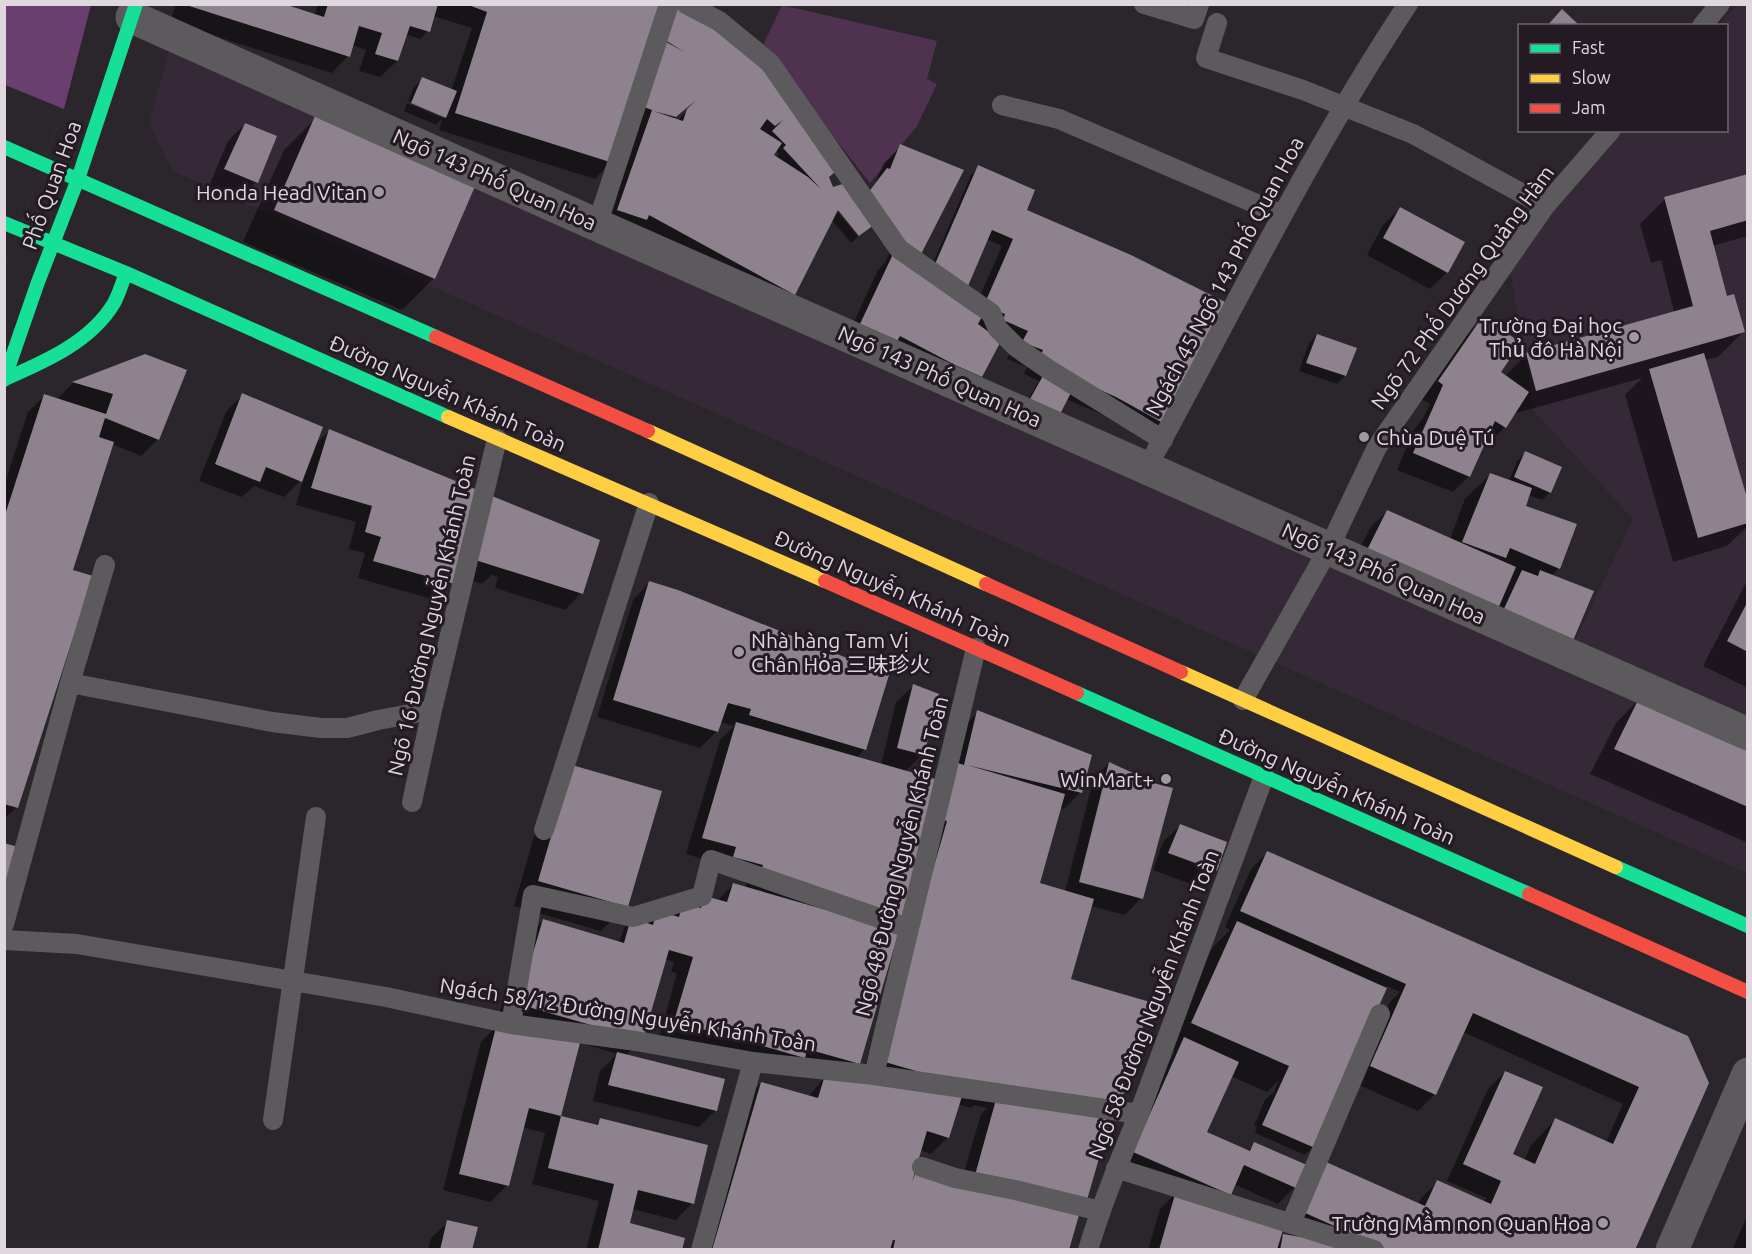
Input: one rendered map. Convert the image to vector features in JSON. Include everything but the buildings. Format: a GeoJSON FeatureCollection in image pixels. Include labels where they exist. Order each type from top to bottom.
{"type":"FeatureCollection","features":[{"type":"Feature","properties":{"kind":"main road","name":"Phố Quan Hoa"},"geometry":{"type":"LineString","coordinates":[[5,379],[78,179],[134,11]]}},
{"type":"Feature","properties":{"kind":"main road","name":"Đường Nguyễn Khánh Toàn"},"geometry":{"type":"LineString","coordinates":[[4,147],[583,402],[1748,926]]}},
{"type":"Feature","properties":{"kind":"main road","name":"Đường Nguyễn Khánh Toàn"},"geometry":{"type":"LineString","coordinates":[[4,223],[126,273],[497,439],[649,503],[1748,992]]}},
{"type":"Feature","properties":{"kind":"main road"},"geometry":{"type":"LineString","coordinates":[[5,379],[50,359],[74,345],[95,328],[112,305],[126,273]]}},
{"type":"Feature","properties":{"kind":"street","name":"Ngõ 143 Phố Quan Hoa"},"geometry":{"type":"LineString","coordinates":[[134,11],[597,225],[1748,735]]}},
{"type":"Feature","properties":{"kind":"street"},"geometry":{"type":"LineString","coordinates":[[1672,1250],[1748,1074]]}},
{"type":"Feature","properties":{"kind":"lane"},"geometry":{"type":"LineString","coordinates":[[597,225],[669,4]]}},
{"type":"Feature","properties":{"kind":"lane"},"geometry":{"type":"LineString","coordinates":[[687,4],[719,21],[770,63],[898,249],[991,313],[998,329],[1016,347],[1163,440]]}},
{"type":"Feature","properties":{"kind":"lane"},"geometry":{"type":"LineString","coordinates":[[1144,4],[1194,19],[1199,4]]}},
{"type":"Feature","properties":{"kind":"lane","name":"Ngách 45 Ngõ 143 Phố Quan Hoa"},"geometry":{"type":"LineString","coordinates":[[1147,468],[1282,216],[1377,52],[1408,4]]}},
{"type":"Feature","properties":{"kind":"lane"},"geometry":{"type":"LineString","coordinates":[[1704,24],[1720,4]]}},
{"type":"Feature","properties":{"kind":"lane"},"geometry":{"type":"LineString","coordinates":[[1217,23],[1206,58],[1303,90],[1413,134],[1545,206]]}},
{"type":"Feature","properties":{"kind":"lane"},"geometry":{"type":"LineString","coordinates":[[1002,105],[1059,119],[1282,216]]}},
{"type":"Feature","properties":{"kind":"lane","name":"Ngõ 72 Phố Dương Quảng Hàm"},"geometry":{"type":"LineString","coordinates":[[1243,700],[1329,548],[1377,447],[1545,206],[1609,132]]}},
{"type":"Feature","properties":{"kind":"lane","name":"Ngõ 16 Đường Nguyễn Khánh Toàn"},"geometry":{"type":"LineString","coordinates":[[412,802],[497,439]]}},
{"type":"Feature","properties":{"kind":"lane"},"geometry":{"type":"LineString","coordinates":[[544,830],[649,503]]}},
{"type":"Feature","properties":{"kind":"lane"},"geometry":{"type":"LineString","coordinates":[[4,924],[70,683],[105,566]]}},
{"type":"Feature","properties":{"kind":"lane","name":"Ngõ 48 Đường Nguyễn Khánh Toàn"},"geometry":{"type":"LineString","coordinates":[[874,1075],[976,648]]}},
{"type":"Feature","properties":{"kind":"lane"},"geometry":{"type":"LineString","coordinates":[[70,683],[272,722],[321,728],[347,728],[432,710]]}},
{"type":"Feature","properties":{"kind":"lane","name":"Ngõ 58 Đường Nguyễn Khánh Toàn"},"geometry":{"type":"LineString","coordinates":[[1088,1250],[1100,1211],[1139,1114],[1264,776]]}},
{"type":"Feature","properties":{"kind":"lane"},"geometry":{"type":"LineString","coordinates":[[273,1120],[316,817]]}},
{"type":"Feature","properties":{"kind":"lane"},"geometry":{"type":"LineString","coordinates":[[511,1024],[533,895],[633,917],[702,896],[711,860],[908,928]]}},
{"type":"Feature","properties":{"kind":"lane","name":"Ngách 58/12 Đường Nguyễn Khánh Toàn"},"geometry":{"type":"LineString","coordinates":[[4,940],[78,944],[386,997],[511,1024],[636,1041],[753,1062],[874,1075],[1139,1114]]}},
{"type":"Feature","properties":{"kind":"lane"},"geometry":{"type":"LineString","coordinates":[[1291,1223],[1380,1014]]}},
{"type":"Feature","properties":{"kind":"lane"},"geometry":{"type":"LineString","coordinates":[[701,1250],[753,1062]]}},
{"type":"Feature","properties":{"kind":"lane"},"geometry":{"type":"LineString","coordinates":[[922,1167],[955,1178],[1100,1211]]}},
{"type":"Feature","properties":{"kind":"lane"},"geometry":{"type":"LineString","coordinates":[[1116,1168],[1374,1250]]}},
{"type":"Feature","properties":{"kind":"shaded area"},"geometry":{"type":"Polygon","coordinates":[[[5,5],[91,5],[64,109],[5,267],[5,5]]]}},
{"type":"Feature","properties":{"kind":"shaded area"},"geometry":{"type":"Polygon","coordinates":[[[782,5],[937,41],[927,79],[937,84],[917,126],[870,183],[761,49],[782,5]]]}},
{"type":"Feature","properties":{"kind":"shaded area","name":"Trường Đại học Thủ đô Hà Nội"},"geometry":{"type":"Polygon","coordinates":[[[1737,5],[1747,5],[1747,732],[1570,652],[1633,519],[1534,411],[1509,263],[1579,177],[1621,132],[1728,132],[1728,24],[1719,24],[1737,5]]]}},
{"type":"Feature","properties":{"kind":"shaded area"},"geometry":{"type":"Polygon","coordinates":[[[172,42],[1747,750],[1747,873],[173,171],[149,123],[172,42]]]}},
{"type":"Feature","properties":{"kind":"pier"},"geometry":{"type":"Polygon","coordinates":[[[5,85],[64,109],[5,267],[5,85]]]}},
{"type":"Feature","properties":{"kind":"traffic: fast"},"geometry":{"type":"LineString","coordinates":[[4,380],[38,282],[78,179],[136,4]]}},
{"type":"Feature","properties":{"kind":"traffic: fast"},"geometry":{"type":"LineString","coordinates":[[4,147],[436,337]]}},
{"type":"Feature","properties":{"kind":"traffic: fast"},"geometry":{"type":"LineString","coordinates":[[4,223],[126,273],[448,417]]}},
{"type":"Feature","properties":{"kind":"traffic: fast"},"geometry":{"type":"LineString","coordinates":[[5,379],[51,358],[93,329],[114,303],[126,273]]}},
{"type":"Feature","properties":{"kind":"traffic: fast"},"geometry":{"type":"LineString","coordinates":[[1077,693],[1529,894]]}},
{"type":"Feature","properties":{"kind":"traffic: fast"},"geometry":{"type":"LineString","coordinates":[[1616,867],[1748,926]]}},
{"type":"Feature","properties":{"kind":"traffic: slow"},"geometry":{"type":"LineString","coordinates":[[448,417],[825,581]]}},
{"type":"Feature","properties":{"kind":"traffic: slow"},"geometry":{"type":"LineString","coordinates":[[648,431],[986,584]]}},
{"type":"Feature","properties":{"kind":"traffic: slow"},"geometry":{"type":"LineString","coordinates":[[1181,672],[1616,867]]}},
{"type":"Feature","properties":{"kind":"traffic: jam"},"geometry":{"type":"LineString","coordinates":[[436,337],[648,431]]}},
{"type":"Feature","properties":{"kind":"traffic: jam"},"geometry":{"type":"LineString","coordinates":[[825,581],[1077,693]]}},
{"type":"Feature","properties":{"kind":"traffic: jam"},"geometry":{"type":"LineString","coordinates":[[986,584],[1181,672]]}},
{"type":"Feature","properties":{"kind":"traffic: jam"},"geometry":{"type":"LineString","coordinates":[[1529,894],[1748,992]]}},
{"type":"Feature","properties":{"kind":"place","name":"Honda Head Vitan"},"geometry":{"type":"Point","coordinates":[379,192]}},
{"type":"Feature","properties":{"kind":"place","name":"Trường Đại học Thủ đô Hà Nội"},"geometry":{"type":"Point","coordinates":[1634,337]}},
{"type":"Feature","properties":{"kind":"place","name":"Chùa Duệ Tú"},"geometry":{"type":"Point","coordinates":[1364,437]}},
{"type":"Feature","properties":{"kind":"place","name":"Nhà hàng Tam Vị Chân Hỏa 三味珍火"},"geometry":{"type":"Point","coordinates":[739,652]}},
{"type":"Feature","properties":{"kind":"place","name":"WinMart+"},"geometry":{"type":"Point","coordinates":[1166,779]}},
{"type":"Feature","properties":{"kind":"place","name":"Trường Mầm non Quan Hoa"},"geometry":{"type":"Point","coordinates":[1603,1223]}}]}
